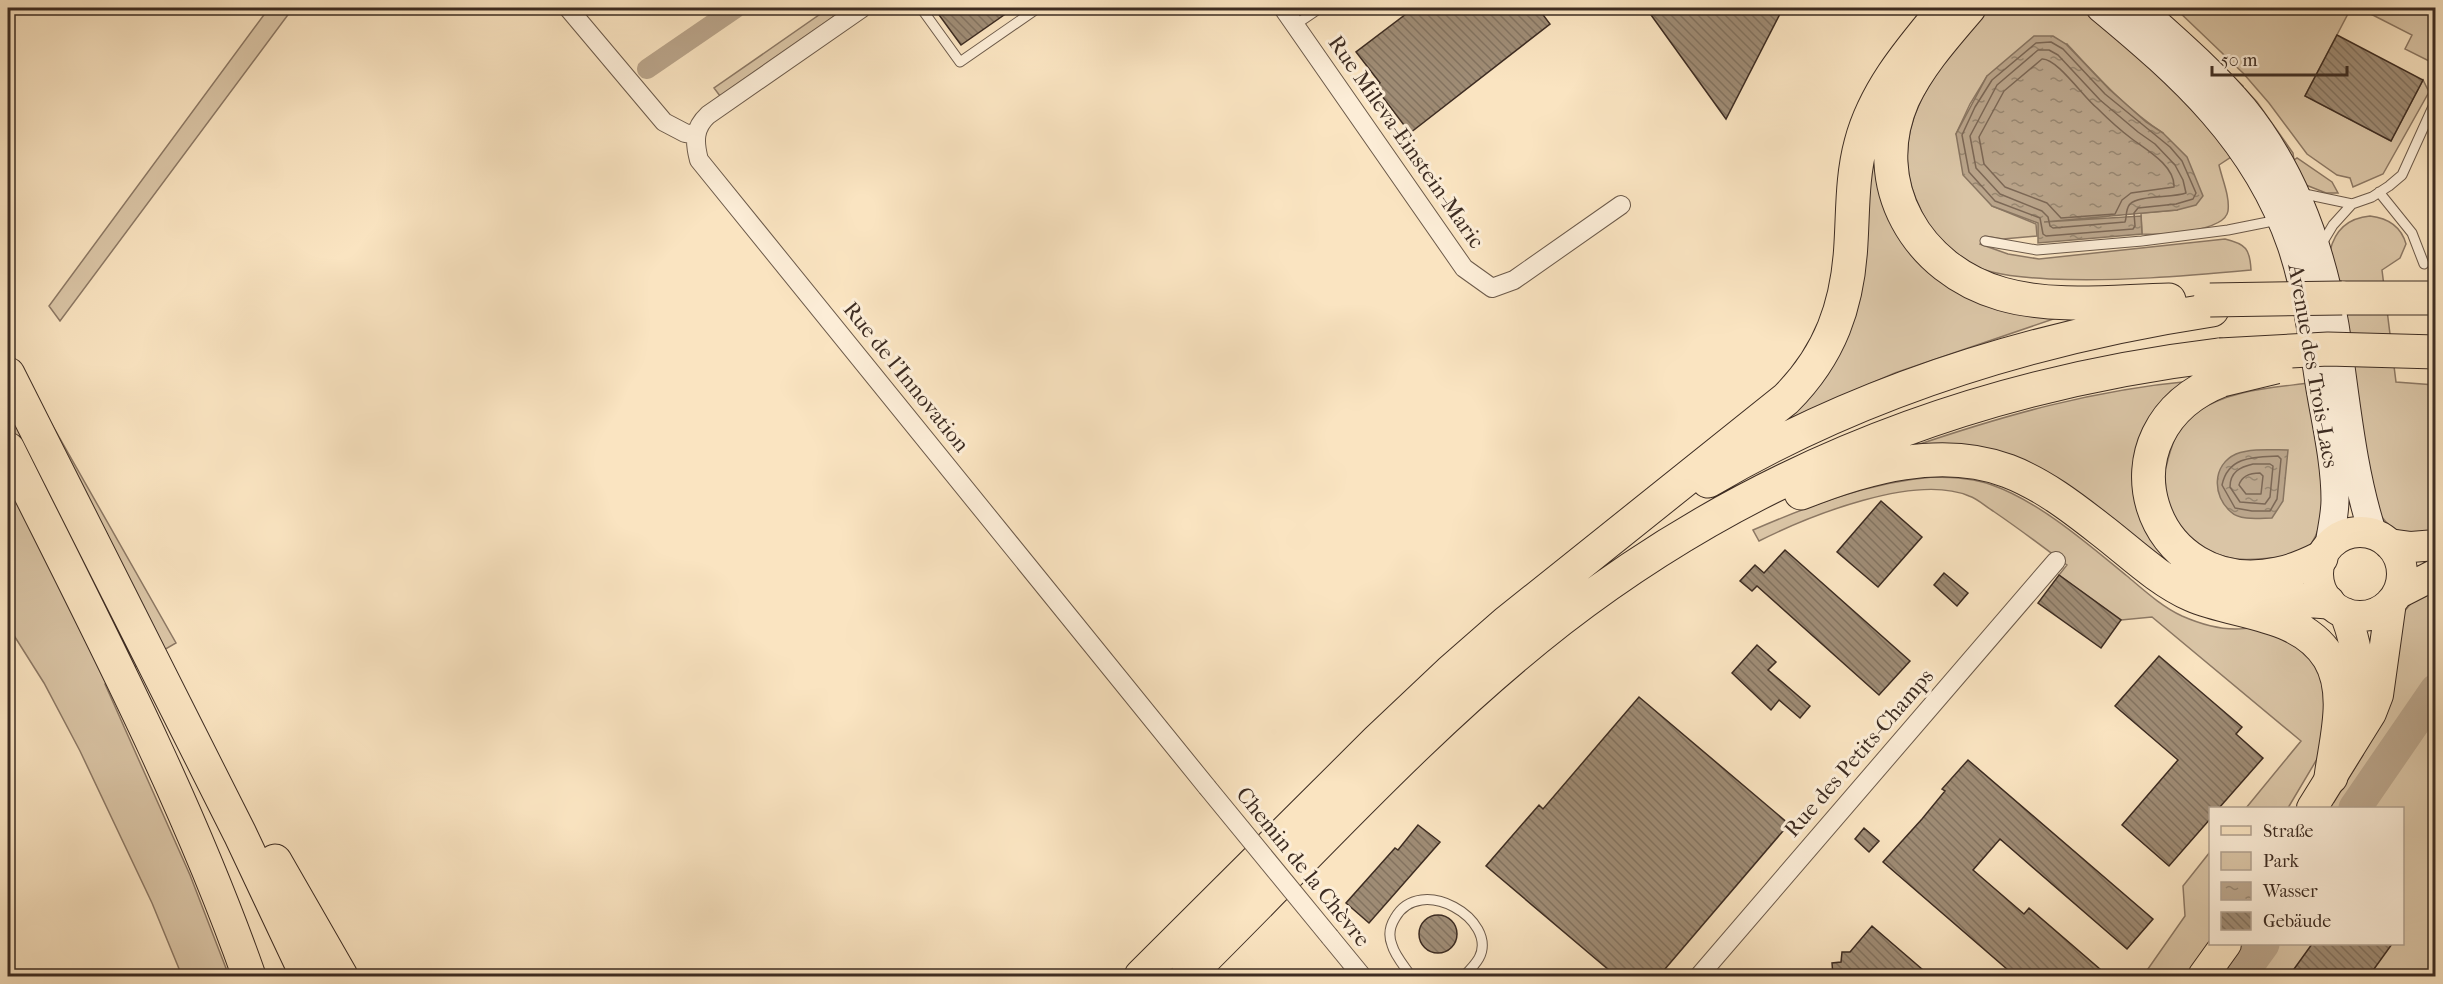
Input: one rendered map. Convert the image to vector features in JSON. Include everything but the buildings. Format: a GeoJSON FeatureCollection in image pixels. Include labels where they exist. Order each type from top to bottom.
{"type":"FeatureCollection","features":[{"type":"Feature","properties":{"kind":"highway"},"geometry":{"type":"LineString","coordinates":[[1141,976],[1413,706],[1506,623],[1786,399],[1811,372],[1837,325],[1845,296],[1850,262],[1855,174],[1866,127],[1888,81],[1911,48],[1945,8]]}},
{"type":"Feature","properties":{"kind":"highway"},"geometry":{"type":"LineString","coordinates":[[1969,8],[1916,76],[1895,123],[1892,146],[1893,180],[1905,218],[1922,245],[1937,261],[1959,276],[2003,295],[2060,302],[2211,305],[2343,298],[2436,298]]}},
{"type":"Feature","properties":{"kind":"highway"},"geometry":{"type":"LineString","coordinates":[[1551,587],[1599,551],[1679,498],[1764,450],[1856,407],[1938,375],[2044,343],[2211,305]]}},
{"type":"Feature","properties":{"kind":"highway"},"geometry":{"type":"LineString","coordinates":[[1187,976],[1390,773],[1467,700],[1538,639],[1605,587],[1656,552],[1738,503],[1824,461],[1912,426],[1971,406],[2053,383],[2140,366],[2261,369],[2302,363],[2436,352]]}},
{"type":"Feature","properties":{"kind":"highway"},"geometry":{"type":"LineString","coordinates":[[2221,368],[2201,390],[2183,402],[2162,427],[2154,444],[2149,465],[2148,484],[2159,524],[2188,556],[2209,568],[2232,574],[2275,575],[2300,568],[2325,552]]}},
{"type":"Feature","properties":{"kind":"highway"},"geometry":{"type":"LineString","coordinates":[[8,374],[133,662],[285,976]]}},
{"type":"Feature","properties":{"kind":"highway"},"geometry":{"type":"LineString","coordinates":[[8,449],[59,551],[133,662],[172,699],[264,842],[341,976]]}},
{"type":"Feature","properties":{"kind":"highway"},"geometry":{"type":"LineString","coordinates":[[1605,587],[1735,521],[1813,488],[1893,465],[1941,459],[1985,464],[2031,481],[2071,506],[2162,577],[2201,598],[2289,625],[2308,635],[2328,656],[2338,681],[2340,701],[2331,777]]}},
{"type":"Feature","properties":{"kind":"highway"},"geometry":{"type":"LineString","coordinates":[[2201,598],[2235,603],[2288,599],[2337,608]]}},
{"type":"Feature","properties":{"kind":"highway"},"geometry":{"type":"LineString","coordinates":[[133,662],[249,976]]}},
{"type":"Feature","properties":{"kind":"highway"},"geometry":{"type":"LineString","coordinates":[[172,699],[307,976]]}},
{"type":"Feature","properties":{"kind":"main road","name":"Avenue des Trois-Lacs"},"geometry":{"type":"LineString","coordinates":[[2100,8],[2169,67],[2224,124],[2261,178],[2281,220],[2298,267],[2327,436],[2335,501],[2325,552]]}},
{"type":"Feature","properties":{"kind":"main road","name":"Avenue des Trois-Lacs"},"geometry":{"type":"LineString","coordinates":[[2140,8],[2209,72],[2244,109],[2263,135],[2295,192],[2318,251],[2334,322],[2361,497],[2381,539]]}},
{"type":"Feature","properties":{"kind":"main road"},"geometry":{"type":"LineString","coordinates":[[2348,747],[2358,695],[2358,651],[2337,608],[2319,585],[2318,571],[2325,552],[2340,537],[2353,532],[2411,547],[2436,545]]}},
{"type":"Feature","properties":{"kind":"main road"},"geometry":{"type":"LineString","coordinates":[[2313,807],[2371,713],[2378,695],[2394,598],[2402,579],[2401,564],[2381,539]]}},
{"type":"Feature","properties":{"kind":"main road"},"geometry":{"type":"LineString","coordinates":[[2337,608],[2370,615],[2385,608],[2394,598],[2436,574]]}},
{"type":"Feature","properties":{"kind":"main road"},"geometry":{"type":"LineString","coordinates":[[2203,976],[2225,945]]}},
{"type":"Feature","properties":{"kind":"street"},"geometry":{"type":"LineString","coordinates":[[568,8],[664,122],[685,133],[696,135],[698,128],[708,115],[862,8]]}},
{"type":"Feature","properties":{"kind":"street","name":"Rue Mileva-Einstein-Maric"},"geometry":{"type":"LineString","coordinates":[[1283,8],[1464,268],[1492,288],[1514,280],[1621,205]]}},
{"type":"Feature","properties":{"kind":"street","name":"Rue de l'Innovation"},"geometry":{"type":"LineString","coordinates":[[696,135],[699,160],[706,170],[1207,787]]}},
{"type":"Feature","properties":{"kind":"street","name":"Rue des Petits-Champs"},"geometry":{"type":"LineString","coordinates":[[1699,976],[2056,561]]}},
{"type":"Feature","properties":{"kind":"street","name":"Chemin de la Chèvre"},"geometry":{"type":"LineString","coordinates":[[1207,787],[1362,976]]}},
{"type":"Feature","properties":{"kind":"lane"},"geometry":{"type":"LineString","coordinates":[[921,8],[960,62],[1038,8]]}},
{"type":"Feature","properties":{"kind":"lane"},"geometry":{"type":"LineString","coordinates":[[1295,25],[1320,8]]}},
{"type":"Feature","properties":{"kind":"lane"},"geometry":{"type":"LineString","coordinates":[[2318,251],[2333,225],[2352,204],[2379,192],[2402,175],[2436,100]]}},
{"type":"Feature","properties":{"kind":"lane"},"geometry":{"type":"LineString","coordinates":[[2295,192],[2319,199],[2352,204]]}},
{"type":"Feature","properties":{"kind":"lane"},"geometry":{"type":"LineString","coordinates":[[2379,192],[2412,233],[2424,264]]}},
{"type":"Feature","properties":{"kind":"lane"},"geometry":{"type":"LineString","coordinates":[[1985,241],[2037,250],[2142,241],[2228,230],[2281,220]]}},
{"type":"Feature","properties":{"kind":"lane"},"geometry":{"type":"LineString","coordinates":[[1411,976],[1392,946],[1390,934],[1392,924],[1404,906],[1414,901],[1430,899],[1458,908],[1475,924],[1480,937],[1480,957],[1464,976]]}},
{"type":"Feature","properties":{"kind":"green space"},"geometry":{"type":"Polygon","coordinates":[[[269,8],[293,8],[60,321],[49,306],[269,8]]]}},
{"type":"Feature","properties":{"kind":"green space"},"geometry":{"type":"Polygon","coordinates":[[[829,8],[846,8],[720,96],[714,88],[829,8]]]}},
{"type":"Feature","properties":{"kind":"green space"},"geometry":{"type":"Polygon","coordinates":[[[1990,8],[2084,8],[2153,67],[2234,155],[2219,165],[2228,199],[2228,211],[2224,218],[2216,224],[2191,231],[2142,234],[2141,213],[2177,210],[2163,133],[2124,103],[2067,44],[1987,76],[1956,134],[1992,206],[2036,224],[2037,236],[2003,239],[1985,236],[1980,244],[2008,254],[2039,259],[2225,239],[2242,245],[2248,252],[2251,270],[2125,279],[2075,280],[2021,277],[1984,270],[1968,262],[1936,234],[1927,222],[1916,199],[1908,171],[1908,145],[1913,119],[1938,72],[1990,8]]]}},
{"type":"Feature","properties":{"kind":"green space"},"geometry":{"type":"Polygon","coordinates":[[[2153,8],[2161,8],[2243,86],[2293,153],[2294,160],[2297,158],[2332,182],[2338,193],[2326,193],[2306,185],[2153,8]]]}},
{"type":"Feature","properties":{"kind":"green space"},"geometry":{"type":"Polygon","coordinates":[[[2175,8],[2351,8],[2305,96],[2391,141],[2423,80],[2429,92],[2383,174],[2353,187],[2350,178],[2337,175],[2307,154],[2269,103],[2243,73],[2175,8]]]}},
{"type":"Feature","properties":{"kind":"green space"},"geometry":{"type":"Polygon","coordinates":[[[2359,8],[2435,8],[2435,64],[2405,49],[2412,35],[2359,8]]]}},
{"type":"Feature","properties":{"kind":"green space"},"geometry":{"type":"Polygon","coordinates":[[[1908,74],[1899,226],[2068,314],[1895,373],[1777,424],[1803,393],[1858,195],[1908,74]]]}},
{"type":"Feature","properties":{"kind":"green space"},"geometry":{"type":"Polygon","coordinates":[[[2370,216],[2392,224],[2401,232],[2406,244],[2400,258],[2382,270],[2396,382],[2435,385],[2435,534],[2396,530],[2384,520],[2371,499],[2330,251],[2335,237],[2344,226],[2355,219],[2370,216]]]}},
{"type":"Feature","properties":{"kind":"green space"},"geometry":{"type":"Polygon","coordinates":[[[8,347],[176,643],[105,684],[190,875],[229,976],[182,976],[152,903],[80,751],[44,683],[8,626],[8,347]]]}},
{"type":"Feature","properties":{"kind":"green space"},"geometry":{"type":"Polygon","coordinates":[[[2192,381],[2159,415],[2171,556],[2187,579],[2061,485],[1911,447],[2015,414],[2084,397],[2192,381]]]}},
{"type":"Feature","properties":{"kind":"green space"},"geometry":{"type":"Polygon","coordinates":[[[2309,383],[2321,456],[2324,494],[2323,512],[2312,544],[2296,555],[2250,560],[2230,558],[2205,548],[2175,520],[2164,495],[2164,476],[2177,433],[2189,417],[2221,399],[2250,391],[2309,383]]]}},
{"type":"Feature","properties":{"kind":"green space"},"geometry":{"type":"Polygon","coordinates":[[[1933,477],[1955,478],[1978,481],[2010,492],[2063,525],[2153,598],[2174,612],[2215,627],[2275,629],[2297,644],[2329,673],[2320,754],[2289,807],[2247,807],[2301,741],[2152,617],[2121,620],[2059,575],[2067,565],[1975,499],[1947,490],[1920,490],[1862,500],[1805,520],[1759,541],[1753,530],[1841,496],[1933,477]]]}},
{"type":"Feature","properties":{"kind":"green space"},"geometry":{"type":"Polygon","coordinates":[[[2435,584],[2435,976],[2215,976],[2236,945],[2404,945],[2404,807],[2325,807],[2329,800],[2334,802],[2363,755],[2399,618],[2416,597],[2435,584]]]}},
{"type":"Feature","properties":{"kind":"green space"},"geometry":{"type":"Polygon","coordinates":[[[2209,853],[2209,945],[2192,976],[2143,976],[2185,916],[2183,886],[2209,853]]]}},
{"type":"Feature","properties":{"kind":"water"},"geometry":{"type":"Polygon","coordinates":[[[2034,36],[2053,36],[2066,44],[2109,89],[2146,122],[2163,133],[2187,157],[2203,196],[2196,205],[2177,210],[2044,222],[2141,216],[2142,234],[2038,243],[2038,223],[1992,206],[1963,175],[1956,134],[1987,76],[2034,36]]]}},
{"type":"Feature","properties":{"kind":"water"},"geometry":{"type":"Polygon","coordinates":[[[2288,450],[2283,501],[2272,518],[2245,518],[2231,512],[2220,498],[2218,490],[2217,481],[2222,465],[2236,454],[2248,451],[2288,450]]]}},
{"type":"Feature","properties":{"kind":"waterway"},"geometry":{"type":"LineString","coordinates":[[647,69],[736,8]]}},
{"type":"Feature","properties":{"kind":"waterway"},"geometry":{"type":"LineString","coordinates":[[2356,807],[2436,690]]}},
{"type":"Feature","properties":{"kind":"waterway"},"geometry":{"type":"LineString","coordinates":[[2240,976],[2262,945]]}}]}
